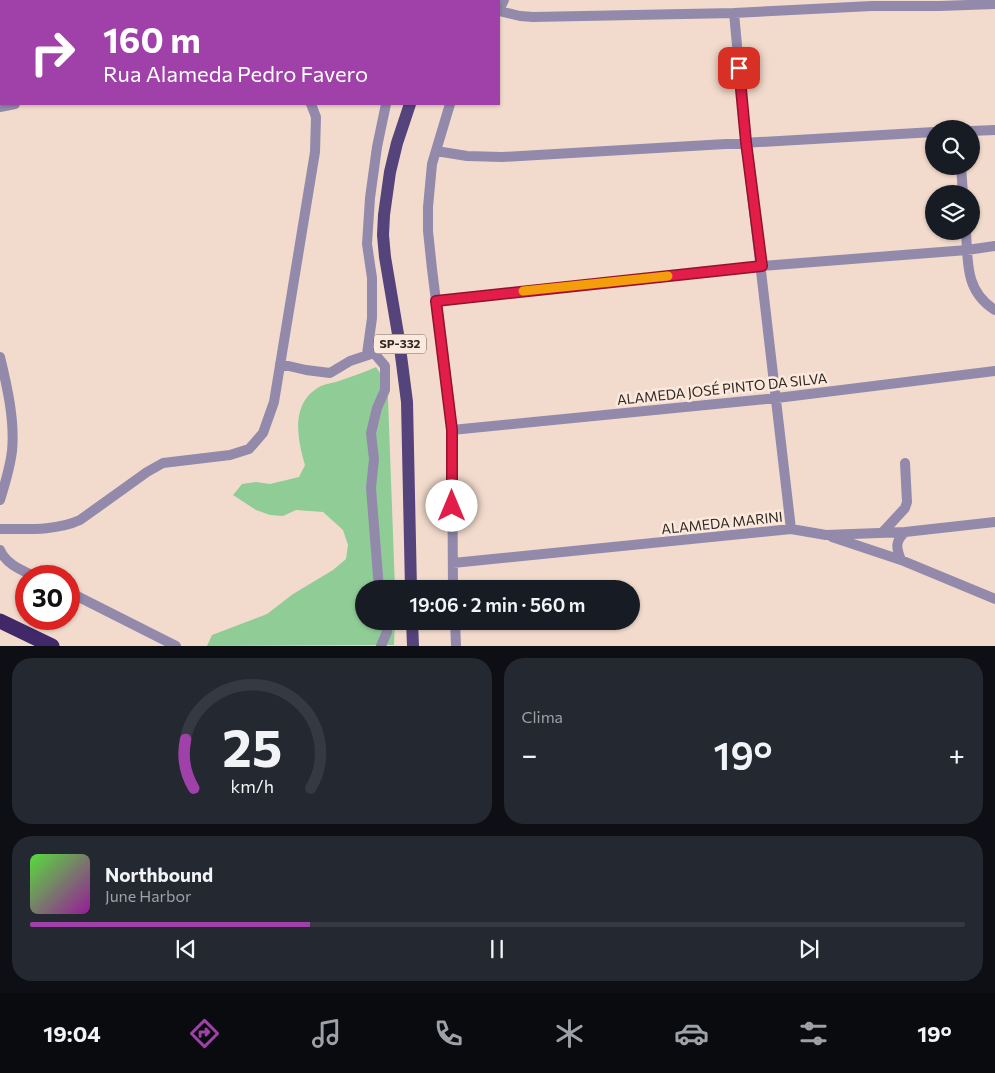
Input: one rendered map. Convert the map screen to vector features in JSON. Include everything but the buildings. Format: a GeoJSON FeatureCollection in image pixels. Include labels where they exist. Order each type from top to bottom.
{"type":"FeatureCollection","features":[{"type":"Feature","properties":{"kind":"highway"},"geometry":{"type":"LineString","coordinates":[[0,621],[52,646]]}},
{"type":"Feature","properties":{"kind":"main road","name":"SP-332"},"geometry":{"type":"LineString","coordinates":[[410,105],[390,172],[383,235],[407,402],[411,580]]}},
{"type":"Feature","properties":{"kind":"main road"},"geometry":{"type":"LineString","coordinates":[[412,630],[413,646]]}},
{"type":"Feature","properties":{"kind":"street"},"geometry":{"type":"LineString","coordinates":[[500,10],[520,16],[533,17],[734,13],[872,3],[940,6],[995,4]]}},
{"type":"Feature","properties":{"kind":"street"},"geometry":{"type":"LineString","coordinates":[[734,13],[746,142],[762,266],[791,529]]}},
{"type":"Feature","properties":{"kind":"street"},"geometry":{"type":"LineString","coordinates":[[0,529],[29,529],[70,524],[80,520],[163,463],[230,454],[249,449],[263,433],[274,402],[315,152],[316,117],[311,105]]}},
{"type":"Feature","properties":{"kind":"street"},"geometry":{"type":"LineString","coordinates":[[367,354],[372,318],[372,278],[367,244],[369,217],[377,147],[386,105]]}},
{"type":"Feature","properties":{"kind":"street"},"geometry":{"type":"LineString","coordinates":[[449,105],[430,182],[428,231],[452,430],[454,580]]}},
{"type":"Feature","properties":{"kind":"street"},"geometry":{"type":"LineString","coordinates":[[980,131],[995,130]]}},
{"type":"Feature","properties":{"kind":"street"},"geometry":{"type":"LineString","coordinates":[[436,151],[467,156],[502,157],[925,132]]}},
{"type":"Feature","properties":{"kind":"street"},"geometry":{"type":"LineString","coordinates":[[966,240],[971,282],[978,295],[995,310]]}},
{"type":"Feature","properties":{"kind":"street"},"geometry":{"type":"LineString","coordinates":[[436,301],[762,266],[967,250],[995,246]]}},
{"type":"Feature","properties":{"kind":"street"},"geometry":{"type":"LineString","coordinates":[[280,364],[330,373],[350,361],[374,353],[385,366],[385,390],[371,433],[374,460],[371,488],[378,580]]}},
{"type":"Feature","properties":{"kind":"street"},"geometry":{"type":"LineString","coordinates":[[0,357],[11,417],[12,449],[8,475],[0,500]]}},
{"type":"Feature","properties":{"kind":"street","name":"ALAMEDA JOSÉ PINTO DA SILVA"},"geometry":{"type":"LineString","coordinates":[[452,430],[777,398],[995,371]]}},
{"type":"Feature","properties":{"kind":"street"},"geometry":{"type":"LineString","coordinates":[[882,533],[905,508],[907,502],[905,463]]}},
{"type":"Feature","properties":{"kind":"street","name":"ALAMEDA MARINI"},"geometry":{"type":"LineString","coordinates":[[453,563],[791,529],[826,535],[904,532],[995,522]]}},
{"type":"Feature","properties":{"kind":"street"},"geometry":{"type":"LineString","coordinates":[[901,560],[896,541],[904,532]]}},
{"type":"Feature","properties":{"kind":"street"},"geometry":{"type":"LineString","coordinates":[[826,535],[901,560],[995,598]]}},
{"type":"Feature","properties":{"kind":"street"},"geometry":{"type":"LineString","coordinates":[[0,550],[2,556],[15,567]]}},
{"type":"Feature","properties":{"kind":"street"},"geometry":{"type":"LineString","coordinates":[[80,598],[176,646]]}},
{"type":"Feature","properties":{"kind":"street"},"geometry":{"type":"LineString","coordinates":[[381,646],[387,630]]}},
{"type":"Feature","properties":{"kind":"street"},"geometry":{"type":"LineString","coordinates":[[455,630],[456,646]]}},
{"type":"Feature","properties":{"kind":"green space"},"geometry":{"type":"Polygon","coordinates":[[[376,367],[384,379],[388,398],[395,580],[355,580],[355,630],[395,630],[394,645],[207,646],[212,635],[267,614],[293,594],[333,570],[346,559],[348,545],[343,530],[323,512],[296,510],[283,516],[270,515],[256,510],[233,495],[242,484],[256,482],[270,484],[299,477],[305,465],[298,432],[298,421],[304,401],[321,386],[376,367]]]}},
{"type":"Feature","properties":{"kind":"slow traffic"},"geometry":{"type":"LineString","coordinates":[[523,291],[668,276]]}},
{"type":"Feature","properties":{"kind":"route"},"geometry":{"type":"LineString","coordinates":[[452,506],[452,430],[436,301],[762,266],[746,142],[739,68]]}}]}
